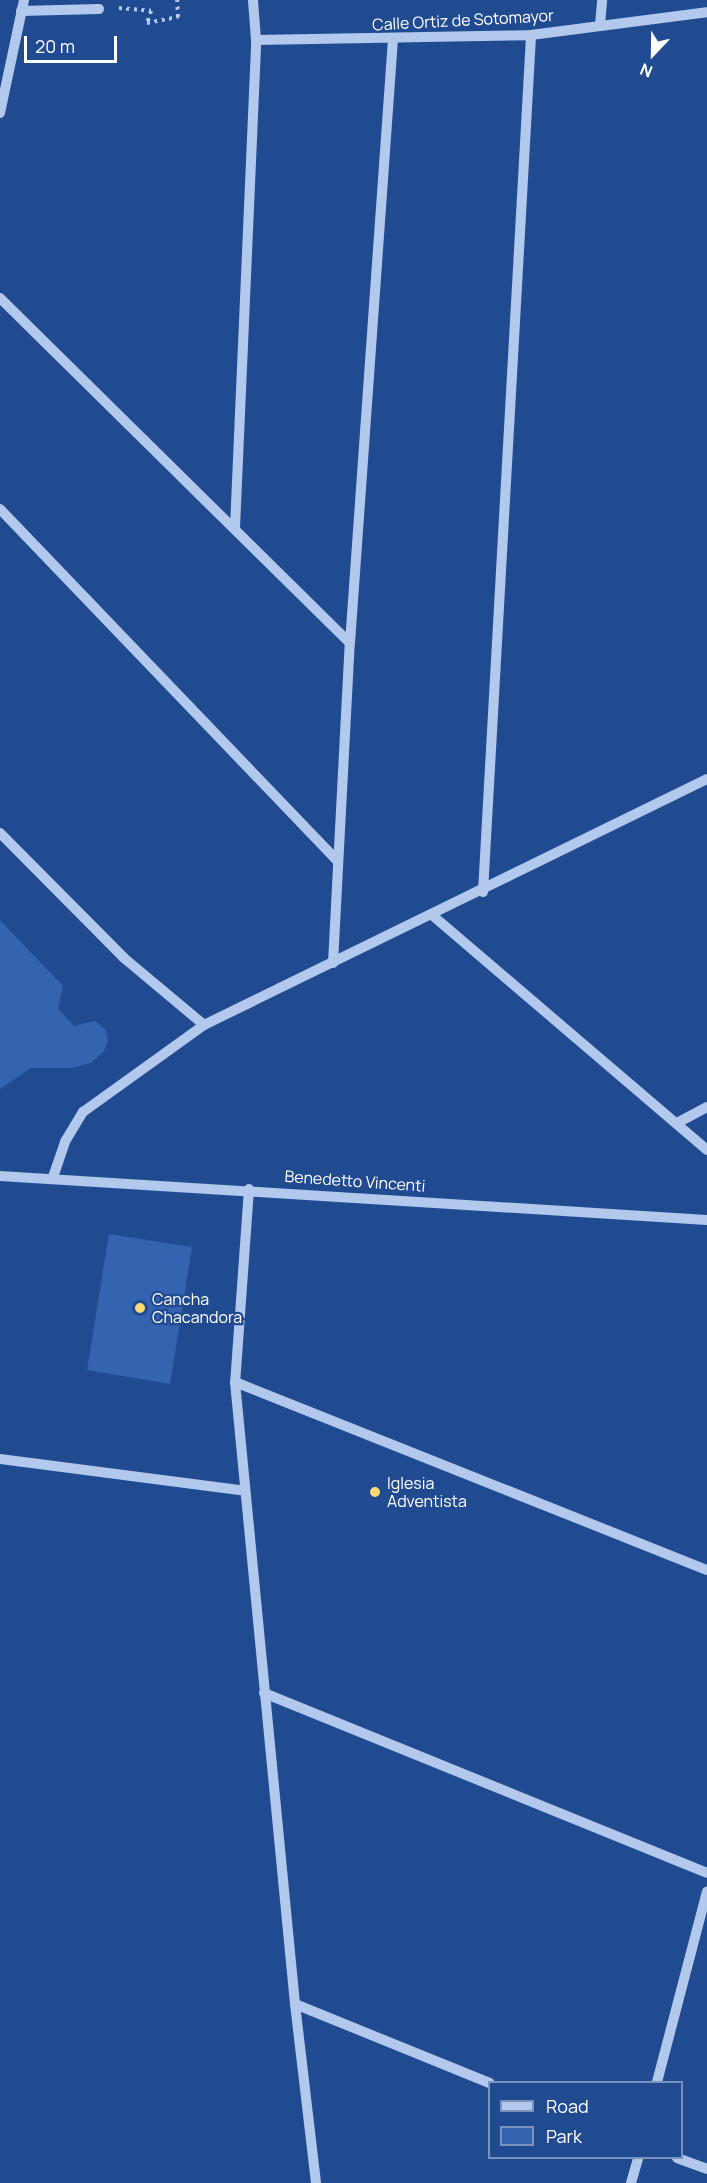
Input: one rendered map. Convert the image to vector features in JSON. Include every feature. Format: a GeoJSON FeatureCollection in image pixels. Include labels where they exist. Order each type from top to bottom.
{"type":"FeatureCollection","features":[{"type":"Feature","properties":{"kind":"street"},"geometry":{"type":"LineString","coordinates":[[236,528],[256,40],[253,0]]}},
{"type":"Feature","properties":{"kind":"street"},"geometry":{"type":"LineString","coordinates":[[600,26],[602,0]]}},
{"type":"Feature","properties":{"kind":"street"},"geometry":{"type":"LineString","coordinates":[[0,113],[22,5],[99,9]]}},
{"type":"Feature","properties":{"kind":"street","name":"Calle Ortiz de Sotomayor"},"geometry":{"type":"LineString","coordinates":[[256,40],[531,35],[707,12]]}},
{"type":"Feature","properties":{"kind":"street"},"geometry":{"type":"LineString","coordinates":[[483,892],[531,35]]}},
{"type":"Feature","properties":{"kind":"street"},"geometry":{"type":"LineString","coordinates":[[333,963],[350,643],[393,39]]}},
{"type":"Feature","properties":{"kind":"street"},"geometry":{"type":"LineString","coordinates":[[0,298],[236,528],[350,643]]}},
{"type":"Feature","properties":{"kind":"street"},"geometry":{"type":"LineString","coordinates":[[0,509],[337,861]]}},
{"type":"Feature","properties":{"kind":"street"},"geometry":{"type":"LineString","coordinates":[[53,1177],[66,1140],[83,1112],[204,1025],[483,892],[707,780]]}},
{"type":"Feature","properties":{"kind":"street"},"geometry":{"type":"LineString","coordinates":[[0,832],[123,958],[204,1025]]}},
{"type":"Feature","properties":{"kind":"street"},"geometry":{"type":"LineString","coordinates":[[432,915],[707,1150]]}},
{"type":"Feature","properties":{"kind":"street"},"geometry":{"type":"LineString","coordinates":[[676,1123],[707,1107]]}},
{"type":"Feature","properties":{"kind":"street","name":"Benedetto Vincenti"},"geometry":{"type":"LineString","coordinates":[[0,1176],[249,1189],[707,1220]]}},
{"type":"Feature","properties":{"kind":"street"},"geometry":{"type":"LineString","coordinates":[[249,1189],[235,1382],[295,2004],[316,2183]]}},
{"type":"Feature","properties":{"kind":"street"},"geometry":{"type":"LineString","coordinates":[[235,1382],[707,1570]]}},
{"type":"Feature","properties":{"kind":"street"},"geometry":{"type":"LineString","coordinates":[[0,1459],[245,1491]]}},
{"type":"Feature","properties":{"kind":"street"},"geometry":{"type":"LineString","coordinates":[[264,1693],[707,1873]]}},
{"type":"Feature","properties":{"kind":"street"},"geometry":{"type":"LineString","coordinates":[[657,2081],[707,1892]]}},
{"type":"Feature","properties":{"kind":"street"},"geometry":{"type":"LineString","coordinates":[[295,2004],[488,2083]]}},
{"type":"Feature","properties":{"kind":"street"},"geometry":{"type":"LineString","coordinates":[[631,2183],[637,2159]]}},
{"type":"Feature","properties":{"kind":"street"},"geometry":{"type":"LineString","coordinates":[[682,2159],[707,2169]]}},
{"type":"Feature","properties":{"kind":"path"},"geometry":{"type":"LineString","coordinates":[[99,9],[151,11],[147,23],[178,17],[177,0]]}},
{"type":"Feature","properties":{"kind":"green space"},"geometry":{"type":"Polygon","coordinates":[[[0,920],[63,986],[58,1009],[74,1026],[95,1021],[106,1030],[108,1041],[104,1051],[91,1063],[72,1068],[31,1068],[0,1089],[0,920]]]}},
{"type":"Feature","properties":{"kind":"green space","name":"Cancha Chacandora"},"geometry":{"type":"Polygon","coordinates":[[[109,1234],[192,1247],[170,1384],[87,1370],[109,1234]]]}},
{"type":"Feature","properties":{"kind":"place","name":"Cancha Chacandora"},"geometry":{"type":"Point","coordinates":[140,1308]}},
{"type":"Feature","properties":{"kind":"place","name":"Iglesia Adventista"},"geometry":{"type":"Point","coordinates":[375,1492]}}]}
